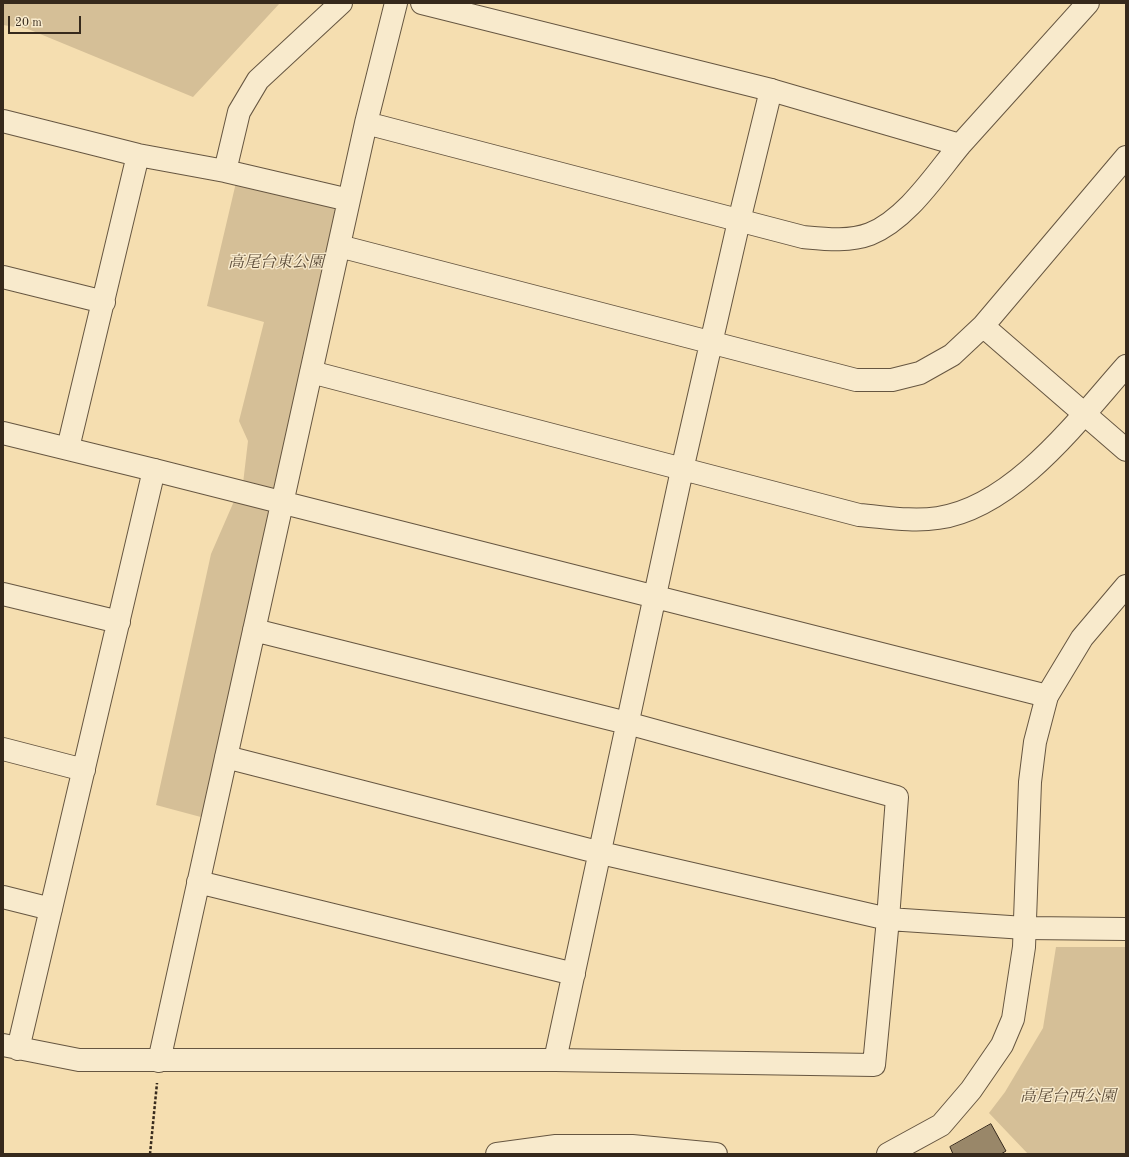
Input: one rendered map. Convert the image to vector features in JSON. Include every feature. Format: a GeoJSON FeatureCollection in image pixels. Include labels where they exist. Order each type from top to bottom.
{"type":"FeatureCollection","features":[{"type":"Feature","properties":{"kind":"street"},"geometry":{"type":"LineString","coordinates":[[225,171],[240,112],[258,80],[341,3]]}},
{"type":"Feature","properties":{"kind":"street"},"geometry":{"type":"LineString","coordinates":[[159,1061],[366,123],[396,3]]}},
{"type":"Feature","properties":{"kind":"street"},"geometry":{"type":"LineString","coordinates":[[422,3],[771,90],[960,145]]}},
{"type":"Feature","properties":{"kind":"street"},"geometry":{"type":"LineString","coordinates":[[366,123],[803,237],[835,240],[869,234],[888,224],[907,208],[960,145],[1088,3]]}},
{"type":"Feature","properties":{"kind":"street"},"geometry":{"type":"LineString","coordinates":[[555,1060],[601,853],[627,723],[682,470],[739,221],[771,90]]}},
{"type":"Feature","properties":{"kind":"street"},"geometry":{"type":"LineString","coordinates":[[3,122],[138,155],[225,171],[349,200]]}},
{"type":"Feature","properties":{"kind":"street"},"geometry":{"type":"LineString","coordinates":[[68,448],[138,155]]}},
{"type":"Feature","properties":{"kind":"street"},"geometry":{"type":"LineString","coordinates":[[339,246],[856,380],[892,380],[920,373],[952,355],[983,326],[1126,157]]}},
{"type":"Feature","properties":{"kind":"street"},"geometry":{"type":"LineString","coordinates":[[3,277],[104,302]]}},
{"type":"Feature","properties":{"kind":"street"},"geometry":{"type":"LineString","coordinates":[[983,326],[1126,450]]}},
{"type":"Feature","properties":{"kind":"street"},"geometry":{"type":"LineString","coordinates":[[311,372],[859,515],[911,520],[938,518],[965,511],[1026,475],[1085,413],[1126,366]]}},
{"type":"Feature","properties":{"kind":"street"},"geometry":{"type":"LineString","coordinates":[[3,433],[68,448],[1047,696]]}},
{"type":"Feature","properties":{"kind":"street"},"geometry":{"type":"LineString","coordinates":[[154,470],[51,909],[11,1047],[79,1060],[555,1060],[874,1065],[888,919],[897,797],[627,723],[254,630]]}},
{"type":"Feature","properties":{"kind":"street"},"geometry":{"type":"LineString","coordinates":[[888,1154],[941,1125],[971,1090],[1002,1045],[1013,1018],[1024,946],[1030,782],[1035,742],[1047,696],[1082,638],[1126,586]]}},
{"type":"Feature","properties":{"kind":"street"},"geometry":{"type":"LineString","coordinates":[[3,594],[119,622]]}},
{"type":"Feature","properties":{"kind":"street"},"geometry":{"type":"LineString","coordinates":[[3,749],[84,770]]}},
{"type":"Feature","properties":{"kind":"street"},"geometry":{"type":"LineString","coordinates":[[226,757],[601,853],[888,919],[1025,928],[1126,929]]}},
{"type":"Feature","properties":{"kind":"street"},"geometry":{"type":"LineString","coordinates":[[198,882],[574,974]]}},
{"type":"Feature","properties":{"kind":"street"},"geometry":{"type":"LineString","coordinates":[[3,897],[51,909]]}},
{"type":"Feature","properties":{"kind":"street"},"geometry":{"type":"LineString","coordinates":[[497,1154],[556,1146],[632,1146],[716,1154]]}},
{"type":"Feature","properties":{"kind":"path"},"geometry":{"type":"LineString","coordinates":[[150,1154],[159,1061]]}},
{"type":"Feature","properties":{"kind":"green space"},"geometry":{"type":"Polygon","coordinates":[[[3,3],[280,3],[193,97],[28,29],[3,25],[3,3]]]}},
{"type":"Feature","properties":{"kind":"green space","name":"高尾台東公園"},"geometry":{"type":"Polygon","coordinates":[[[238,174],[349,200],[212,820],[156,805],[211,554],[238,492],[242,492],[248,441],[239,421],[264,322],[207,306],[238,174]]]}},
{"type":"Feature","properties":{"kind":"green space","name":"高尾台西公園"},"geometry":{"type":"Polygon","coordinates":[[[1056,947],[1126,947],[1126,1154],[1028,1154],[989,1113],[1005,1092],[1043,1028],[1056,947]]]}},
{"type":"Feature","properties":{"kind":"building"},"geometry":{"type":"Polygon","coordinates":[[[991,1124],[1006,1151],[1001,1154],[953,1154],[950,1147],[991,1124]]]}}]}
